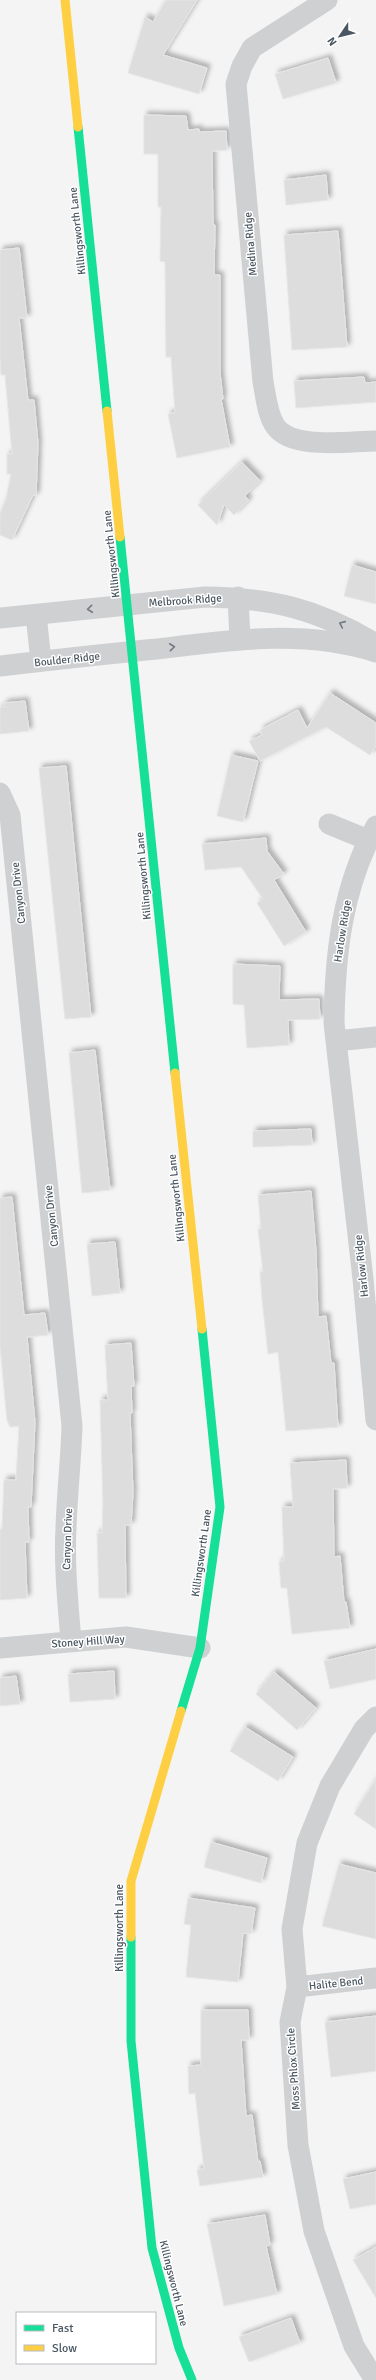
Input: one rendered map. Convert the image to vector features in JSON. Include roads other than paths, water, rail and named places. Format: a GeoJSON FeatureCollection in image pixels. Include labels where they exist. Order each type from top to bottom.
{"type":"FeatureCollection","features":[{"type":"Feature","properties":{"kind":"street","name":"Killingsworth Lane"},"geometry":{"type":"LineString","coordinates":[[65,0],[134,651],[220,1507],[200,1648],[148,1817],[131,1881],[131,2041],[152,2248],[179,2348],[192,2380]]}},
{"type":"Feature","properties":{"kind":"street","name":"Medina Ridge"},"geometry":{"type":"LineString","coordinates":[[327,0],[252,48],[242,66],[236,84],[263,382],[273,421],[285,436],[303,442],[376,441]]}},
{"type":"Feature","properties":{"kind":"street","name":"Melbrook Ridge"},"geometry":{"type":"LineString","coordinates":[[129,605],[205,597],[238,597],[272,601],[316,613],[347,626],[376,644]]}},
{"type":"Feature","properties":{"kind":"street"},"geometry":{"type":"LineString","coordinates":[[238,597],[240,639]]}},
{"type":"Feature","properties":{"kind":"street"},"geometry":{"type":"LineString","coordinates":[[0,618],[129,605]]}},
{"type":"Feature","properties":{"kind":"street"},"geometry":{"type":"LineString","coordinates":[[36,614],[41,661]]}},
{"type":"Feature","properties":{"kind":"street"},"geometry":{"type":"LineString","coordinates":[[134,651],[240,639],[295,638],[327,641],[376,652]]}},
{"type":"Feature","properties":{"kind":"street","name":"Boulder Ridge"},"geometry":{"type":"LineString","coordinates":[[0,666],[134,651]]}},
{"type":"Feature","properties":{"kind":"street","name":"Canyon Drive"},"geometry":{"type":"LineString","coordinates":[[0,793],[10,815],[71,1419],[71,1470],[66,1527],[66,1578],[71,1641]]}},
{"type":"Feature","properties":{"kind":"street"},"geometry":{"type":"LineString","coordinates":[[328,824],[372,833]]}},
{"type":"Feature","properties":{"kind":"street","name":"Harlow Ridge"},"geometry":{"type":"LineString","coordinates":[[372,833],[348,893],[340,936],[335,980],[336,1041],[350,1159],[370,1278],[376,1420]]}},
{"type":"Feature","properties":{"kind":"street"},"geometry":{"type":"LineString","coordinates":[[336,1041],[376,1037]]}},
{"type":"Feature","properties":{"kind":"street","name":"Stoney Hill Way"},"geometry":{"type":"LineString","coordinates":[[0,1648],[71,1641],[126,1638],[200,1648]]}},
{"type":"Feature","properties":{"kind":"street","name":"Moss Phlox Circle"},"geometry":{"type":"LineString","coordinates":[[375,2380],[354,2346],[314,2231],[298,2138],[290,2022],[296,1987],[292,1928],[307,1843],[330,1786],[364,1729],[376,1717]]}},
{"type":"Feature","properties":{"kind":"street","name":"Halite Bend"},"geometry":{"type":"LineString","coordinates":[[296,1987],[376,1978]]}}]}
